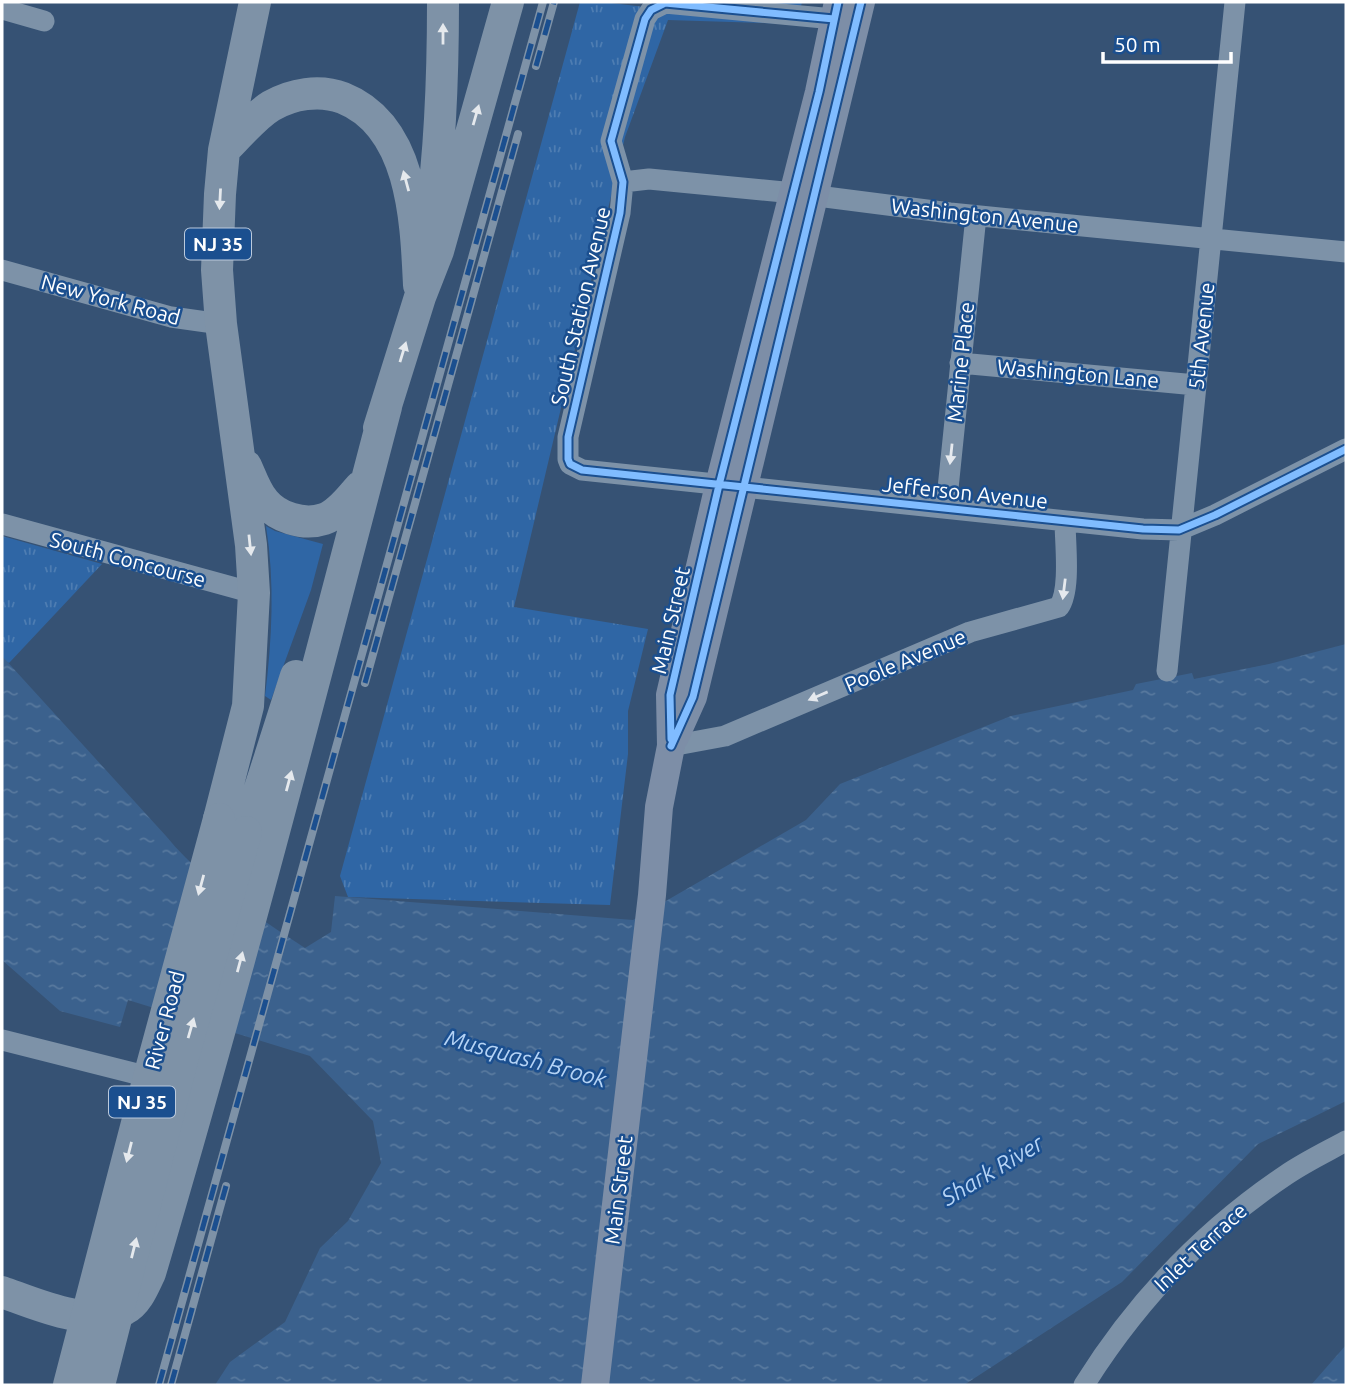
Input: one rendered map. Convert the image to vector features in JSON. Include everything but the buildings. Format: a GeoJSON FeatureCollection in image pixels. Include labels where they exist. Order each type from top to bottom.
{"type":"FeatureCollection","features":[{"type":"Feature","properties":{"kind":"highway","name":"NJ 35"},"geometry":{"type":"LineString","coordinates":[[246,832],[248,706],[254,593],[239,453],[221,324],[217,270],[224,150],[255,2]]}},
{"type":"Feature","properties":{"kind":"highway"},"geometry":{"type":"LineString","coordinates":[[248,36],[274,2]]}},
{"type":"Feature","properties":{"kind":"highway","name":"NJ 35"},"geometry":{"type":"LineString","coordinates":[[99,1385],[180,1068],[246,832],[420,297],[439,155],[443,2]]}},
{"type":"Feature","properties":{"kind":"highway"},"geometry":{"type":"LineString","coordinates":[[420,297],[438,251],[508,2]]}},
{"type":"Feature","properties":{"kind":"highway"},"geometry":{"type":"LineString","coordinates":[[224,150],[262,113],[285,99],[303,94],[324,93],[355,103],[384,131],[401,164],[412,202],[420,297]]}},
{"type":"Feature","properties":{"kind":"highway"},"geometry":{"type":"LineString","coordinates":[[2,1292],[54,1310],[93,1318],[125,1309],[138,1297],[150,1273],[208,1075],[246,832],[386,407]]}},
{"type":"Feature","properties":{"kind":"highway"},"geometry":{"type":"LineString","coordinates":[[239,453],[263,500],[282,516],[301,522],[323,519],[341,509],[360,487]]}},
{"type":"Feature","properties":{"kind":"highway","name":"River Road"},"geometry":{"type":"LineString","coordinates":[[69,1385],[149,1077],[246,832]]}},
{"type":"Feature","properties":{"kind":"main road","name":"Main Street"},"geometry":{"type":"LineString","coordinates":[[595,1385],[652,895],[659,807],[671,746],[670,695],[731,486],[804,195],[861,2]]}},
{"type":"Feature","properties":{"kind":"main road","name":"Main Street"},"geometry":{"type":"LineString","coordinates":[[804,195],[836,10]]}},
{"type":"Feature","properties":{"kind":"street","name":"5th Avenue"},"geometry":{"type":"LineString","coordinates":[[1167,671],[1235,2]]}},
{"type":"Feature","properties":{"kind":"street","name":"South Station Avenue"},"geometry":{"type":"LineString","coordinates":[[568,459],[568,437],[620,213],[623,182],[611,141],[645,19],[651,10],[665,3],[836,10]]}},
{"type":"Feature","properties":{"kind":"street"},"geometry":{"type":"LineString","coordinates":[[2,9],[44,20]]}},
{"type":"Feature","properties":{"kind":"street","name":"Washington Avenue"},"geometry":{"type":"LineString","coordinates":[[623,182],[649,179],[976,216],[1346,252]]}},
{"type":"Feature","properties":{"kind":"street","name":"Marine Place"},"geometry":{"type":"LineString","coordinates":[[946,508],[976,216]]}},
{"type":"Feature","properties":{"kind":"street","name":"New York Road"},"geometry":{"type":"LineString","coordinates":[[2,270],[171,317],[221,324]]}},
{"type":"Feature","properties":{"kind":"street","name":"Washington Lane"},"geometry":{"type":"LineString","coordinates":[[960,363],[1196,385]]}},
{"type":"Feature","properties":{"kind":"street","name":"Jefferson Avenue"},"geometry":{"type":"LineString","coordinates":[[568,459],[570,464],[582,470],[1065,521],[1180,530],[1346,449]]}},
{"type":"Feature","properties":{"kind":"street","name":"Poole Avenue"},"geometry":{"type":"LineString","coordinates":[[671,746],[725,736],[970,632],[1059,607],[1062,603],[1066,574],[1065,521]]}},
{"type":"Feature","properties":{"kind":"street","name":"South Concourse"},"geometry":{"type":"LineString","coordinates":[[2,524],[254,593]]}},
{"type":"Feature","properties":{"kind":"street"},"geometry":{"type":"LineString","coordinates":[[2,1040],[149,1077]]}},
{"type":"Feature","properties":{"kind":"street","name":"Inlet Terrace"},"geometry":{"type":"LineString","coordinates":[[1084,1385],[1127,1322],[1200,1243],[1279,1180],[1346,1141]]}},
{"type":"Feature","properties":{"kind":"green space"},"geometry":{"type":"Polygon","coordinates":[[[580,2],[670,10],[681,2],[802,2],[797,24],[668,20],[625,137],[514,607],[648,629],[628,711],[628,754],[610,905],[348,897],[340,876],[580,2]]]}},
{"type":"Feature","properties":{"kind":"green space"},"geometry":{"type":"Polygon","coordinates":[[[266,526],[323,544],[311,590],[271,700],[265,696],[272,611],[266,526]]]}},
{"type":"Feature","properties":{"kind":"green space"},"geometry":{"type":"Polygon","coordinates":[[[2,536],[102,564],[9,663],[2,659],[2,536]]]}},
{"type":"Feature","properties":{"kind":"water"},"geometry":{"type":"Polygon","coordinates":[[[1346,644],[1346,1101],[1258,1144],[1122,1282],[964,1385],[215,1385],[230,1362],[285,1322],[320,1248],[348,1221],[381,1163],[373,1121],[310,1056],[128,1000],[120,1027],[60,1011],[2,960],[2,656],[196,868],[249,911],[305,948],[331,932],[335,896],[633,920],[806,820],[840,784],[1011,716],[1133,690],[1136,684],[1192,673],[1194,679],[1269,664],[1346,644]]]}},
{"type":"Feature","properties":{"kind":"water"},"geometry":{"type":"Polygon","coordinates":[[[1346,1345],[1346,1385],[1311,1385],[1346,1345]]]}},
{"type":"Feature","properties":{"kind":"railway"},"geometry":{"type":"LineString","coordinates":[[159,1385],[543,2]]}},
{"type":"Feature","properties":{"kind":"railway"},"geometry":{"type":"LineString","coordinates":[[536,66],[554,2]]}},
{"type":"Feature","properties":{"kind":"railway"},"geometry":{"type":"LineString","coordinates":[[365,683],[518,134]]}},
{"type":"Feature","properties":{"kind":"railway"},"geometry":{"type":"LineString","coordinates":[[171,1385],[226,1186]]}},
{"type":"Feature","properties":{"kind":"cycle path"},"geometry":{"type":"LineString","coordinates":[[671,739],[670,695],[719,485],[819,92],[838,2]]}},
{"type":"Feature","properties":{"kind":"cycle path"},"geometry":{"type":"LineString","coordinates":[[671,746],[693,697],[861,2]]}},
{"type":"Feature","properties":{"kind":"cycle path"},"geometry":{"type":"LineString","coordinates":[[834,19],[665,3],[651,10],[645,19],[611,141],[623,182],[620,213],[568,437],[570,464],[582,470],[1143,529],[1179,530],[1215,515],[1346,449]]}},
{"type":"Feature","properties":{"kind":"water label","name":"Musquash Brook"},"geometry":{"type":"Point","coordinates":[526,1058]}},
{"type":"Feature","properties":{"kind":"water label","name":"Shark River"},"geometry":{"type":"Point","coordinates":[992,1170]}}]}
